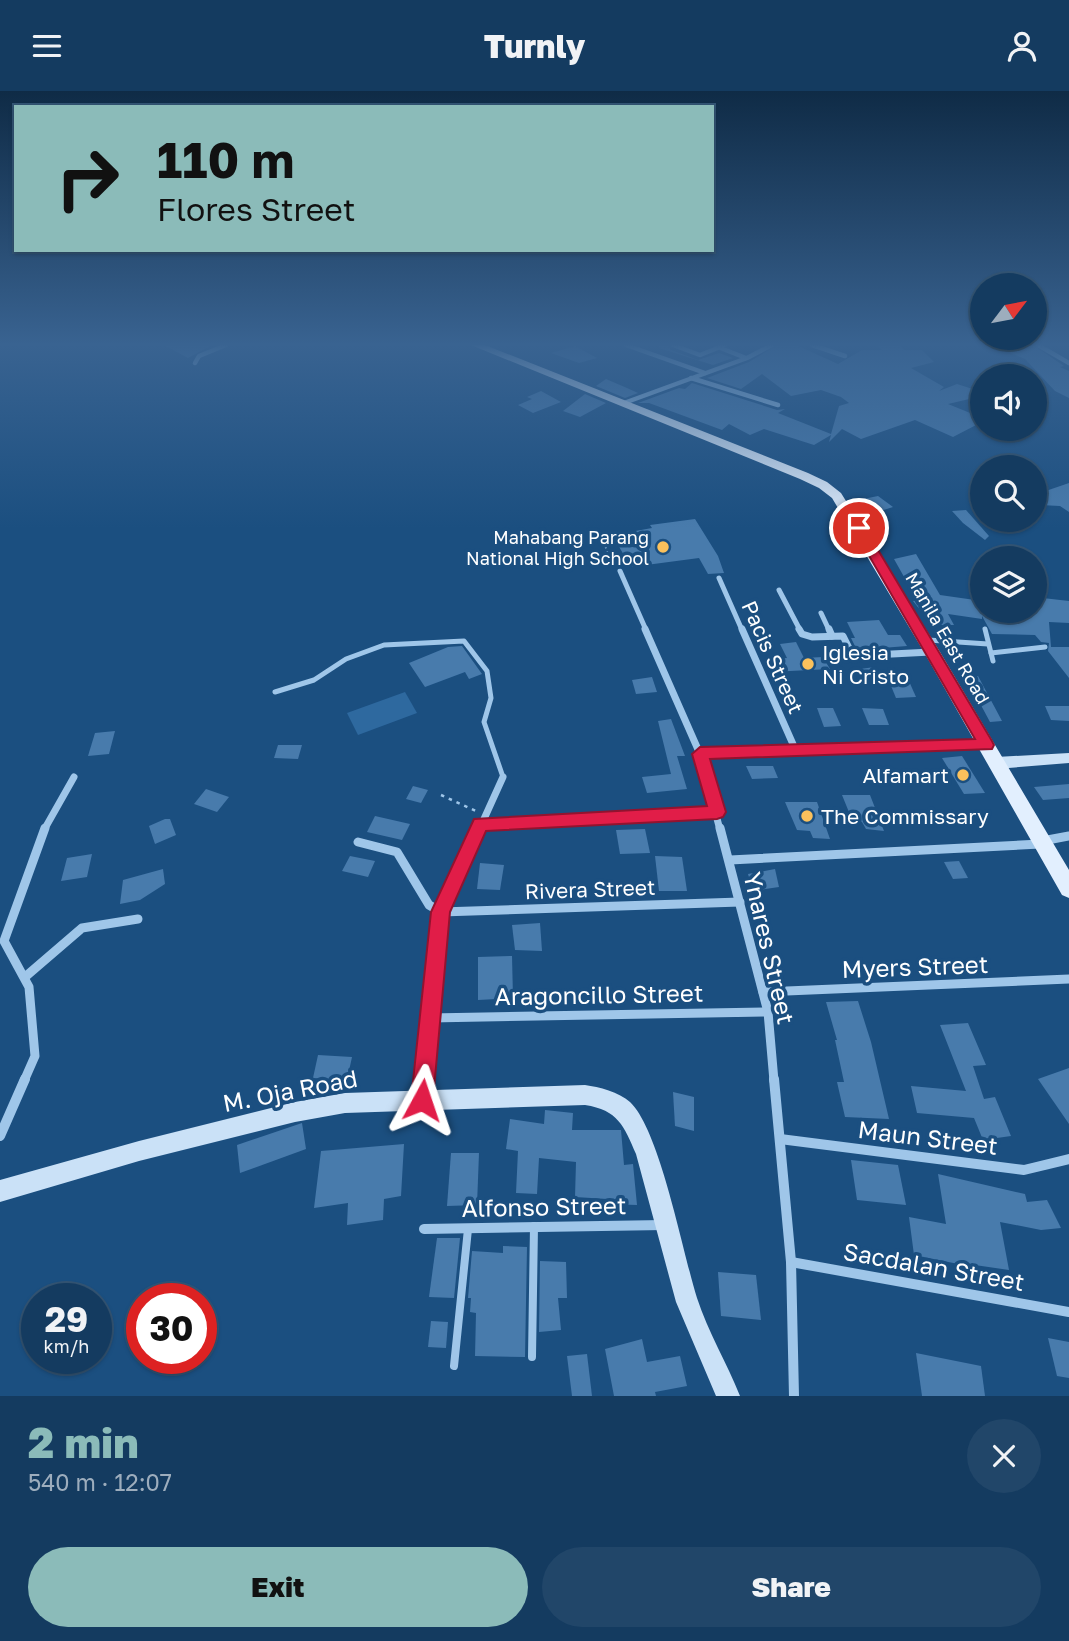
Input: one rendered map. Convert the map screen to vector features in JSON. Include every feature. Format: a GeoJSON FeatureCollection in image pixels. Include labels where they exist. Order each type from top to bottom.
{"type":"FeatureCollection","features":[{"type":"Feature","properties":{"kind":"main road","name":"Manila East Road"},"geometry":{"type":"LineString","coordinates":[[631,406],[804,476],[837,496],[859,528],[1067,882]]}},
{"type":"Feature","properties":{"kind":"street","name":"Ynares Street"},"geometry":{"type":"LineString","coordinates":[[620,571],[700,754],[768,1012],[791,1262],[794,1396]]}},
{"type":"Feature","properties":{"kind":"street","name":"Pacis Street"},"geometry":{"type":"LineString","coordinates":[[719,578],[796,751]]}},
{"type":"Feature","properties":{"kind":"street"},"geometry":{"type":"LineString","coordinates":[[779,590],[802,635],[843,636],[853,656],[928,645]]}},
{"type":"Feature","properties":{"kind":"street"},"geometry":{"type":"LineString","coordinates":[[821,614],[832,636]]}},
{"type":"Feature","properties":{"kind":"street"},"geometry":{"type":"LineString","coordinates":[[700,754],[986,745]]}},
{"type":"Feature","properties":{"kind":"street"},"geometry":{"type":"LineString","coordinates":[[996,763],[1069,758]]}},
{"type":"Feature","properties":{"kind":"street"},"geometry":{"type":"LineString","coordinates":[[0,1136],[35,1056],[29,987],[25,977],[12,962],[4,941],[46,825],[74,777]]}},
{"type":"Feature","properties":{"kind":"street"},"geometry":{"type":"LineString","coordinates":[[422,1100],[441,912],[503,777]]}},
{"type":"Feature","properties":{"kind":"street"},"geometry":{"type":"LineString","coordinates":[[480,824],[717,812]]}},
{"type":"Feature","properties":{"kind":"street"},"geometry":{"type":"LineString","coordinates":[[730,860],[1043,842],[1069,836]]}},
{"type":"Feature","properties":{"kind":"street"},"geometry":{"type":"LineString","coordinates":[[358,842],[397,852],[429,905],[441,912]]}},
{"type":"Feature","properties":{"kind":"street","name":"Rivera Street"},"geometry":{"type":"LineString","coordinates":[[441,912],[740,902]]}},
{"type":"Feature","properties":{"kind":"street"},"geometry":{"type":"LineString","coordinates":[[25,977],[82,927],[138,919]]}},
{"type":"Feature","properties":{"kind":"street","name":"Myers Street"},"geometry":{"type":"LineString","coordinates":[[763,992],[1069,979]]}},
{"type":"Feature","properties":{"kind":"street","name":"Aragoncillo Street"},"geometry":{"type":"LineString","coordinates":[[430,1018],[768,1012]]}},
{"type":"Feature","properties":{"kind":"street","name":"M. Oja Road"},"geometry":{"type":"LineString","coordinates":[[0,1191],[139,1151],[296,1112],[370,1101],[585,1095],[598,1097],[622,1108],[646,1152],[687,1302],[728,1396]]}},
{"type":"Feature","properties":{"kind":"street","name":"Maun Street"},"geometry":{"type":"LineString","coordinates":[[780,1139],[1024,1170],[1069,1159]]}},
{"type":"Feature","properties":{"kind":"street","name":"Alfonso Street"},"geometry":{"type":"LineString","coordinates":[[424,1229],[665,1225]]}},
{"type":"Feature","properties":{"kind":"street","name":"Sacdalan Street"},"geometry":{"type":"LineString","coordinates":[[791,1262],[1069,1312]]}},
{"type":"Feature","properties":{"kind":"lane"},"geometry":{"type":"LineString","coordinates":[[985,629],[993,661]]}},
{"type":"Feature","properties":{"kind":"lane"},"geometry":{"type":"LineString","coordinates":[[275,692],[314,680],[346,659],[383,645],[464,641],[487,671],[491,698],[484,722],[503,777]]}},
{"type":"Feature","properties":{"kind":"lane"},"geometry":{"type":"LineString","coordinates":[[928,645],[988,643]]}},
{"type":"Feature","properties":{"kind":"lane"},"geometry":{"type":"LineString","coordinates":[[991,653],[1045,647]]}},
{"type":"Feature","properties":{"kind":"lane"},"geometry":{"type":"LineString","coordinates":[[532,1357],[534,1226]]}},
{"type":"Feature","properties":{"kind":"lane"},"geometry":{"type":"LineString","coordinates":[[454,1366],[468,1229]]}},
{"type":"Feature","properties":{"kind":"path"},"geometry":{"type":"LineString","coordinates":[[604,541],[612,569],[620,571]]}},
{"type":"Feature","properties":{"kind":"path"},"geometry":{"type":"LineString","coordinates":[[441,795],[486,815]]}},
{"type":"Feature","properties":{"kind":"shaded area"},"geometry":{"type":"Polygon","coordinates":[[[405,692],[417,713],[358,735],[347,713],[405,692]]]}},
{"type":"Feature","properties":{"kind":"building"},"geometry":{"type":"Polygon","coordinates":[[[520,406],[551,406],[533,413],[520,406]]]}},
{"type":"Feature","properties":{"kind":"building"},"geometry":{"type":"Polygon","coordinates":[[[570,406],[601,406],[580,417],[563,411],[570,406]]]}},
{"type":"Feature","properties":{"kind":"building"},"geometry":{"type":"Polygon","coordinates":[[[657,406],[764,406],[777,410],[785,409],[778,413],[831,434],[839,406],[953,406],[970,413],[970,428],[953,437],[915,420],[861,439],[842,429],[829,442],[831,435],[814,445],[764,429],[750,435],[729,424],[722,430],[657,406]]]}},
{"type":"Feature","properties":{"kind":"building"},"geometry":{"type":"Polygon","coordinates":[[[1069,483],[1069,512],[1060,506],[1047,505],[1047,491],[1069,483]]]}},
{"type":"Feature","properties":{"kind":"building"},"geometry":{"type":"Polygon","coordinates":[[[878,496],[893,507],[868,515],[853,501],[878,496]]]}},
{"type":"Feature","properties":{"kind":"building"},"geometry":{"type":"Polygon","coordinates":[[[966,510],[970,515],[970,528],[963,523],[952,511],[966,510]]]}},
{"type":"Feature","properties":{"kind":"building","name":"Mahabang Parang National High School"},"geometry":{"type":"Polygon","coordinates":[[[695,519],[718,556],[724,573],[708,574],[699,558],[631,567],[618,545],[615,546],[608,536],[652,528],[650,525],[695,519]]]}},
{"type":"Feature","properties":{"kind":"building"},"geometry":{"type":"Polygon","coordinates":[[[975,532],[985,532],[989,536],[985,540],[975,532]]]}},
{"type":"Feature","properties":{"kind":"building"},"geometry":{"type":"Polygon","coordinates":[[[916,554],[940,595],[970,599],[970,617],[948,614],[954,625],[936,625],[929,611],[921,611],[913,601],[917,600],[894,559],[916,554]]]}},
{"type":"Feature","properties":{"kind":"building"},"geometry":{"type":"Polygon","coordinates":[[[1047,598],[1069,601],[1069,623],[1049,622],[1051,647],[1069,647],[1069,678],[1048,651],[1049,643],[1041,642],[1035,635],[992,634],[986,623],[1047,623],[1047,598]]]}},
{"type":"Feature","properties":{"kind":"building"},"geometry":{"type":"Polygon","coordinates":[[[879,620],[888,635],[900,635],[907,646],[857,650],[851,638],[855,638],[847,622],[879,620]]]}},
{"type":"Feature","properties":{"kind":"building"},"geometry":{"type":"Polygon","coordinates":[[[796,642],[804,658],[823,657],[830,669],[770,672],[764,660],[787,658],[780,644],[796,642]]]}},
{"type":"Feature","properties":{"kind":"building"},"geometry":{"type":"Polygon","coordinates":[[[462,646],[482,674],[469,679],[465,672],[425,687],[409,663],[448,647],[462,646]]]}},
{"type":"Feature","properties":{"kind":"building"},"geometry":{"type":"Polygon","coordinates":[[[875,667],[886,684],[867,684],[860,669],[875,667]]]}},
{"type":"Feature","properties":{"kind":"building"},"geometry":{"type":"Polygon","coordinates":[[[961,676],[978,676],[1002,721],[990,722],[975,694],[961,676]]]}},
{"type":"Feature","properties":{"kind":"building"},"geometry":{"type":"Polygon","coordinates":[[[652,677],[657,692],[636,694],[632,680],[652,677]]]}},
{"type":"Feature","properties":{"kind":"building"},"geometry":{"type":"Polygon","coordinates":[[[908,679],[916,697],[896,698],[889,681],[908,679]]]}},
{"type":"Feature","properties":{"kind":"building"},"geometry":{"type":"Polygon","coordinates":[[[1045,706],[1069,706],[1069,721],[1051,720],[1045,706]]]}},
{"type":"Feature","properties":{"kind":"building"},"geometry":{"type":"Polygon","coordinates":[[[817,708],[833,708],[841,726],[824,727],[817,708]]]}},
{"type":"Feature","properties":{"kind":"building"},"geometry":{"type":"Polygon","coordinates":[[[862,708],[883,709],[889,725],[869,725],[862,708]]]}},
{"type":"Feature","properties":{"kind":"building"},"geometry":{"type":"Polygon","coordinates":[[[671,719],[685,756],[677,756],[687,789],[647,793],[642,777],[671,774],[658,721],[671,719]]]}},
{"type":"Feature","properties":{"kind":"building"},"geometry":{"type":"Polygon","coordinates":[[[115,731],[109,754],[88,756],[95,733],[115,731]]]}},
{"type":"Feature","properties":{"kind":"building"},"geometry":{"type":"Polygon","coordinates":[[[278,745],[302,745],[298,759],[274,758],[278,745]]]}},
{"type":"Feature","properties":{"kind":"building","name":"Alfamart"},"geometry":{"type":"Polygon","coordinates":[[[962,756],[985,793],[964,794],[942,758],[962,756]]]}},
{"type":"Feature","properties":{"kind":"building"},"geometry":{"type":"Polygon","coordinates":[[[746,766],[773,766],[778,778],[752,779],[746,766]]]}},
{"type":"Feature","properties":{"kind":"building"},"geometry":{"type":"Polygon","coordinates":[[[1069,784],[1069,798],[1043,800],[1034,787],[1069,784]]]}},
{"type":"Feature","properties":{"kind":"building"},"geometry":{"type":"Polygon","coordinates":[[[413,786],[428,790],[421,803],[406,799],[413,786]]]}},
{"type":"Feature","properties":{"kind":"building"},"geometry":{"type":"Polygon","coordinates":[[[206,789],[229,797],[217,812],[194,804],[206,789]]]}},
{"type":"Feature","properties":{"kind":"building"},"geometry":{"type":"Polygon","coordinates":[[[842,795],[870,795],[884,831],[866,829],[862,822],[853,822],[842,795]]]}},
{"type":"Feature","properties":{"kind":"building","name":"The Commissary"},"geometry":{"type":"Polygon","coordinates":[[[785,802],[817,802],[830,839],[813,838],[810,831],[797,830],[785,802]]]}},
{"type":"Feature","properties":{"kind":"building"},"geometry":{"type":"Polygon","coordinates":[[[375,816],[410,824],[402,840],[367,832],[375,816]]]}},
{"type":"Feature","properties":{"kind":"building"},"geometry":{"type":"Polygon","coordinates":[[[170,819],[176,835],[155,844],[149,826],[170,819]]]}},
{"type":"Feature","properties":{"kind":"building"},"geometry":{"type":"Polygon","coordinates":[[[645,829],[650,853],[620,854],[616,830],[645,829]]]}},
{"type":"Feature","properties":{"kind":"building"},"geometry":{"type":"Polygon","coordinates":[[[92,854],[87,877],[61,881],[67,858],[92,854]]]}},
{"type":"Feature","properties":{"kind":"building"},"geometry":{"type":"Polygon","coordinates":[[[350,856],[375,861],[368,877],[342,871],[350,856]]]}},
{"type":"Feature","properties":{"kind":"building"},"geometry":{"type":"Polygon","coordinates":[[[655,856],[682,857],[687,891],[659,891],[655,856]]]}},
{"type":"Feature","properties":{"kind":"building"},"geometry":{"type":"Polygon","coordinates":[[[959,861],[968,878],[953,879],[944,862],[959,861]]]}},
{"type":"Feature","properties":{"kind":"building"},"geometry":{"type":"Polygon","coordinates":[[[480,863],[504,865],[500,890],[477,889],[480,863]]]}},
{"type":"Feature","properties":{"kind":"building"},"geometry":{"type":"Polygon","coordinates":[[[163,869],[165,884],[140,900],[120,904],[123,880],[163,869]]]}},
{"type":"Feature","properties":{"kind":"building"},"geometry":{"type":"Polygon","coordinates":[[[775,869],[779,887],[753,891],[748,874],[775,869]]]}},
{"type":"Feature","properties":{"kind":"building"},"geometry":{"type":"Polygon","coordinates":[[[540,923],[542,951],[515,950],[512,925],[540,923]]]}},
{"type":"Feature","properties":{"kind":"building"},"geometry":{"type":"Polygon","coordinates":[[[512,956],[513,998],[478,1000],[478,957],[512,956]]]}},
{"type":"Feature","properties":{"kind":"building"},"geometry":{"type":"Polygon","coordinates":[[[858,1001],[871,1042],[889,1119],[845,1117],[837,1082],[844,1082],[837,1040],[826,1002],[858,1001]]]}},
{"type":"Feature","properties":{"kind":"building"},"geometry":{"type":"Polygon","coordinates":[[[968,1023],[986,1065],[973,1066],[984,1099],[995,1097],[1011,1136],[983,1140],[974,1118],[917,1113],[911,1086],[966,1091],[940,1025],[968,1023]]]}},
{"type":"Feature","properties":{"kind":"building"},"geometry":{"type":"Polygon","coordinates":[[[318,1055],[352,1057],[347,1080],[313,1078],[318,1055]]]}},
{"type":"Feature","properties":{"kind":"building"},"geometry":{"type":"Polygon","coordinates":[[[1069,1068],[1069,1124],[1038,1079],[1069,1068]]]}},
{"type":"Feature","properties":{"kind":"building"},"geometry":{"type":"Polygon","coordinates":[[[673,1092],[694,1097],[694,1131],[675,1126],[673,1092]]]}},
{"type":"Feature","properties":{"kind":"building"},"geometry":{"type":"Polygon","coordinates":[[[545,1110],[573,1113],[572,1130],[621,1130],[624,1165],[633,1164],[637,1205],[607,1204],[607,1199],[575,1197],[576,1162],[539,1158],[537,1194],[516,1193],[518,1151],[506,1149],[510,1119],[544,1124],[545,1110]]]}},
{"type":"Feature","properties":{"kind":"building"},"geometry":{"type":"Polygon","coordinates":[[[302,1123],[306,1149],[240,1173],[237,1145],[302,1123]]]}},
{"type":"Feature","properties":{"kind":"building"},"geometry":{"type":"Polygon","coordinates":[[[404,1144],[401,1196],[384,1199],[383,1220],[347,1225],[348,1203],[314,1208],[321,1151],[404,1144]]]}},
{"type":"Feature","properties":{"kind":"building"},"geometry":{"type":"Polygon","coordinates":[[[451,1153],[479,1153],[477,1205],[447,1206],[451,1153]]]}},
{"type":"Feature","properties":{"kind":"building"},"geometry":{"type":"Polygon","coordinates":[[[851,1160],[898,1165],[906,1205],[857,1200],[851,1160]]]}},
{"type":"Feature","properties":{"kind":"building"},"geometry":{"type":"Polygon","coordinates":[[[938,1174],[1025,1194],[1027,1202],[1047,1200],[1061,1228],[1041,1230],[1000,1222],[1009,1270],[968,1266],[914,1255],[909,1217],[946,1224],[938,1174]]]}},
{"type":"Feature","properties":{"kind":"building"},"geometry":{"type":"Polygon","coordinates":[[[437,1238],[460,1238],[454,1298],[429,1297],[437,1238]]]}},
{"type":"Feature","properties":{"kind":"building"},"geometry":{"type":"Polygon","coordinates":[[[503,1246],[527,1247],[525,1357],[475,1356],[476,1313],[470,1312],[471,1298],[468,1298],[472,1251],[503,1253],[503,1246]]]}},
{"type":"Feature","properties":{"kind":"building"},"geometry":{"type":"Polygon","coordinates":[[[540,1261],[566,1262],[567,1298],[558,1298],[561,1330],[539,1332],[540,1261]]]}},
{"type":"Feature","properties":{"kind":"building"},"geometry":{"type":"Polygon","coordinates":[[[718,1272],[756,1275],[761,1320],[721,1316],[718,1272]]]}},
{"type":"Feature","properties":{"kind":"building"},"geometry":{"type":"Polygon","coordinates":[[[431,1321],[448,1322],[446,1348],[428,1347],[431,1321]]]}},
{"type":"Feature","properties":{"kind":"building"},"geometry":{"type":"Polygon","coordinates":[[[1048,1338],[1069,1342],[1069,1378],[1057,1376],[1048,1338]]]}},
{"type":"Feature","properties":{"kind":"building"},"geometry":{"type":"Polygon","coordinates":[[[642,1339],[647,1362],[680,1356],[687,1386],[655,1392],[656,1396],[614,1396],[605,1349],[642,1339]]]}},
{"type":"Feature","properties":{"kind":"building"},"geometry":{"type":"Polygon","coordinates":[[[916,1353],[981,1366],[985,1396],[922,1396],[916,1353]]]}},
{"type":"Feature","properties":{"kind":"building"},"geometry":{"type":"Polygon","coordinates":[[[587,1354],[592,1396],[572,1396],[567,1356],[587,1354]]]}},
{"type":"Feature","properties":{"kind":"place","name":"Mahabang Parang National High School"},"geometry":{"type":"Point","coordinates":[663,547]}},
{"type":"Feature","properties":{"kind":"place","name":"Iglesia Ni Cristo"},"geometry":{"type":"Point","coordinates":[808,664]}},
{"type":"Feature","properties":{"kind":"place","name":"Alfamart"},"geometry":{"type":"Point","coordinates":[963,775]}},
{"type":"Feature","properties":{"kind":"place","name":"The Commissary"},"geometry":{"type":"Point","coordinates":[807,816]}},
{"type":"Feature","properties":{"kind":"route"},"geometry":{"type":"LineString","coordinates":[[422,1100],[441,912],[480,824],[717,812],[700,754],[986,745],[859,528]]}}]}
